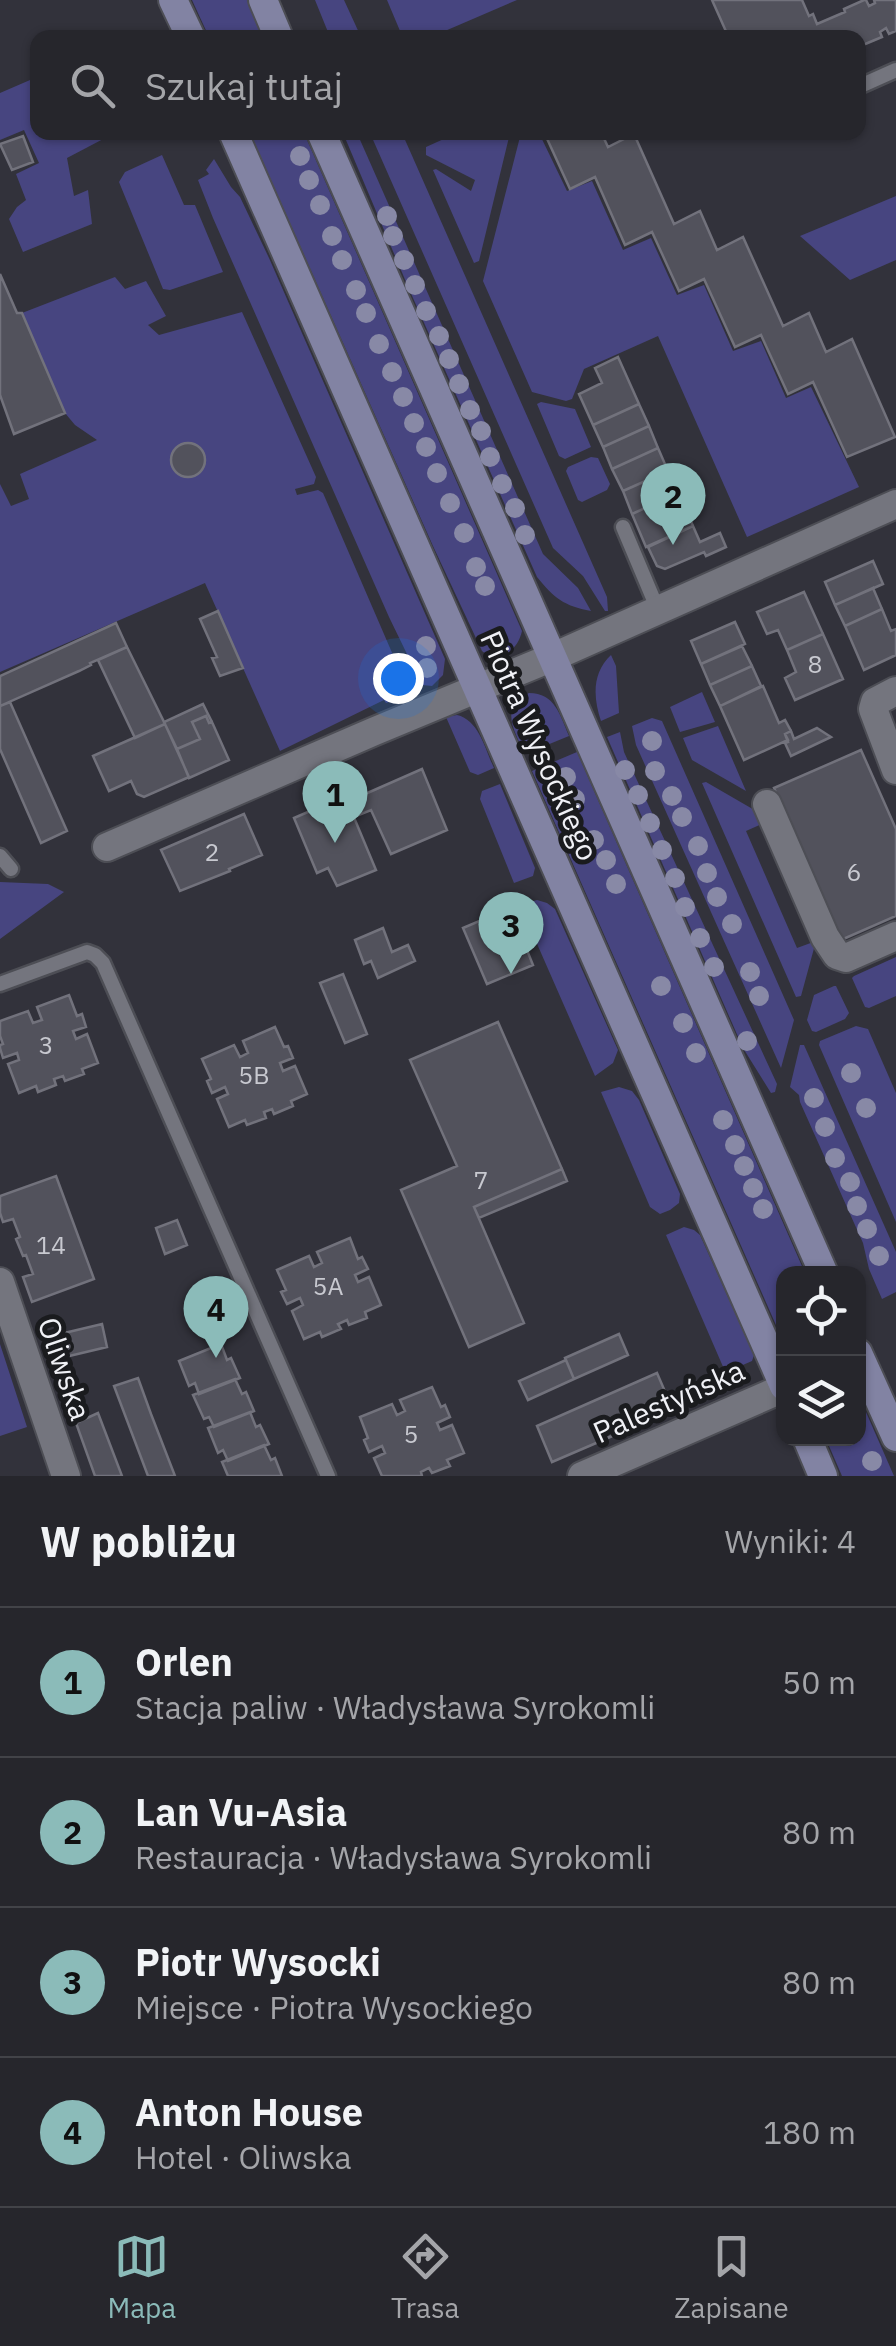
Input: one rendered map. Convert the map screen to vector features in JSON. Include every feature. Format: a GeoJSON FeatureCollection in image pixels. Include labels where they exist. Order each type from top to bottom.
{"type":"FeatureCollection","features":[{"type":"Feature","properties":{"kind":"main road"},"geometry":{"type":"LineString","coordinates":[[174,0],[187,30]]}},
{"type":"Feature","properties":{"kind":"main road"},"geometry":{"type":"LineString","coordinates":[[263,0],[276,30]]}},
{"type":"Feature","properties":{"kind":"main road","name":"Piotra Wysockiego"},"geometry":{"type":"LineString","coordinates":[[237,140],[776,1369]]}},
{"type":"Feature","properties":{"kind":"main road","name":"Piotra Wysockiego"},"geometry":{"type":"LineString","coordinates":[[326,140],[820,1266]]}},
{"type":"Feature","properties":{"kind":"main road"},"geometry":{"type":"LineString","coordinates":[[859,1356],[896,1437]]}},
{"type":"Feature","properties":{"kind":"main road"},"geometry":{"type":"LineString","coordinates":[[810,1446],[823,1476]]}},
{"type":"Feature","properties":{"kind":"street"},"geometry":{"type":"LineString","coordinates":[[107,847],[553,658],[896,504]]}},
{"type":"Feature","properties":{"kind":"street"},"geometry":{"type":"LineString","coordinates":[[896,690],[875,702],[872,710],[896,770]]}},
{"type":"Feature","properties":{"kind":"street"},"geometry":{"type":"LineString","coordinates":[[767,804],[825,937],[837,954],[846,958],[896,936]]}},
{"type":"Feature","properties":{"kind":"street","name":"Oliwska"},"geometry":{"type":"LineString","coordinates":[[0,1282],[66,1476]]}},
{"type":"Feature","properties":{"kind":"street","name":"Palestyńska"},"geometry":{"type":"LineString","coordinates":[[582,1476],[776,1391]]}},
{"type":"Feature","properties":{"kind":"lane"},"geometry":{"type":"LineString","coordinates":[[866,83],[896,70]]}},
{"type":"Feature","properties":{"kind":"lane"},"geometry":{"type":"LineString","coordinates":[[622,527],[658,610]]}},
{"type":"Feature","properties":{"kind":"lane"},"geometry":{"type":"LineString","coordinates":[[0,856],[11,869]]}},
{"type":"Feature","properties":{"kind":"lane"},"geometry":{"type":"LineString","coordinates":[[0,984],[87,952],[103,963],[328,1476]]}},
{"type":"Feature","properties":{"kind":"shaded area"},"geometry":{"type":"Polygon","coordinates":[[[192,0],[247,0],[260,30],[206,30],[192,0]]]}},
{"type":"Feature","properties":{"kind":"shaded area"},"geometry":{"type":"Polygon","coordinates":[[[315,0],[344,0],[358,30],[327,30],[315,0]]]}},
{"type":"Feature","properties":{"kind":"shaded area"},"geometry":{"type":"Polygon","coordinates":[[[387,0],[517,0],[447,30],[400,30],[387,0]]]}},
{"type":"Feature","properties":{"kind":"shaded area"},"geometry":{"type":"Polygon","coordinates":[[[30,80],[30,140],[101,140],[67,158],[74,196],[88,190],[92,224],[23,252],[9,219],[26,200],[16,174],[39,163],[24,130],[0,140],[0,93],[30,80]]]}},
{"type":"Feature","properties":{"kind":"shaded area"},"geometry":{"type":"Polygon","coordinates":[[[253,140],[307,140],[522,631],[507,654],[495,657],[482,651],[253,140]]]}},
{"type":"Feature","properties":{"kind":"shaded area"},"geometry":{"type":"Polygon","coordinates":[[[346,140],[360,140],[543,554],[578,588],[591,611],[560,600],[537,577],[346,140]]]}},
{"type":"Feature","properties":{"kind":"shaded area"},"geometry":{"type":"Polygon","coordinates":[[[373,140],[405,140],[607,597],[608,611],[583,576],[553,548],[373,140]]]}},
{"type":"Feature","properties":{"kind":"shaded area"},"geometry":{"type":"Polygon","coordinates":[[[442,140],[508,140],[479,261],[474,263],[433,170],[471,191],[475,180],[426,155],[426,147],[442,140]]]}},
{"type":"Feature","properties":{"kind":"shaded area"},"geometry":{"type":"Polygon","coordinates":[[[519,140],[542,140],[567,191],[592,181],[623,250],[651,238],[677,295],[704,285],[733,351],[761,341],[786,398],[811,387],[859,487],[747,537],[658,336],[584,369],[572,399],[566,401],[532,392],[483,281],[519,140]]]}},
{"type":"Feature","properties":{"kind":"shaded area"},"geometry":{"type":"Polygon","coordinates":[[[162,155],[184,205],[195,205],[223,272],[170,290],[163,289],[119,182],[125,172],[162,155]]]}},
{"type":"Feature","properties":{"kind":"shaded area"},"geometry":{"type":"Polygon","coordinates":[[[214,159],[240,197],[269,258],[445,659],[443,675],[432,686],[422,685],[389,617],[213,218],[198,180],[209,174],[206,170],[214,159]]]}},
{"type":"Feature","properties":{"kind":"shaded area"},"geometry":{"type":"Polygon","coordinates":[[[896,196],[896,260],[850,280],[800,236],[896,196]]]}},
{"type":"Feature","properties":{"kind":"shaded area"},"geometry":{"type":"Polygon","coordinates":[[[115,277],[125,289],[146,281],[166,316],[148,325],[159,335],[242,312],[316,477],[314,484],[295,489],[297,495],[318,490],[323,493],[406,685],[407,696],[386,703],[384,700],[280,751],[205,583],[0,672],[0,484],[11,506],[29,499],[20,474],[97,440],[65,413],[22,313],[115,277]]]}},
{"type":"Feature","properties":{"kind":"shaded area"},"geometry":{"type":"Polygon","coordinates":[[[537,404],[575,409],[591,447],[565,459],[559,456],[537,404]]]}},
{"type":"Feature","properties":{"kind":"shaded area"},"geometry":{"type":"Polygon","coordinates":[[[591,457],[598,458],[610,484],[607,490],[582,502],[566,471],[591,457]]]}},
{"type":"Feature","properties":{"kind":"shaded area"},"geometry":{"type":"Polygon","coordinates":[[[611,655],[616,666],[619,713],[601,721],[596,686],[600,670],[611,655]]]}},
{"type":"Feature","properties":{"kind":"shaded area"},"geometry":{"type":"Polygon","coordinates":[[[702,692],[715,722],[680,732],[670,707],[702,692]]]}},
{"type":"Feature","properties":{"kind":"shaded area"},"geometry":{"type":"Polygon","coordinates":[[[529,693],[551,701],[569,736],[525,754],[511,713],[514,705],[529,693]]]}},
{"type":"Feature","properties":{"kind":"shaded area"},"geometry":{"type":"Polygon","coordinates":[[[457,715],[476,729],[494,768],[478,775],[470,772],[446,717],[457,715]]]}},
{"type":"Feature","properties":{"kind":"shaded area"},"geometry":{"type":"Polygon","coordinates":[[[652,718],[662,721],[794,1020],[781,1068],[636,745],[632,726],[652,718]]]}},
{"type":"Feature","properties":{"kind":"shaded area"},"geometry":{"type":"Polygon","coordinates":[[[718,726],[746,791],[692,760],[683,738],[718,726]]]}},
{"type":"Feature","properties":{"kind":"shaded area"},"geometry":{"type":"Polygon","coordinates":[[[620,732],[624,752],[777,1084],[775,1092],[771,1093],[743,1048],[607,737],[620,732]]]}},
{"type":"Feature","properties":{"kind":"shaded area"},"geometry":{"type":"Polygon","coordinates":[[[577,752],[802,1266],[776,1266],[776,1325],[532,771],[577,752]]]}},
{"type":"Feature","properties":{"kind":"shaded area"},"geometry":{"type":"Polygon","coordinates":[[[702,783],[763,815],[766,822],[746,831],[797,948],[816,941],[801,996],[796,997],[702,783]]]}},
{"type":"Feature","properties":{"kind":"shaded area"},"geometry":{"type":"Polygon","coordinates":[[[500,784],[535,868],[533,876],[514,883],[480,799],[482,791],[500,784]]]}},
{"type":"Feature","properties":{"kind":"shaded area"},"geometry":{"type":"Polygon","coordinates":[[[0,882],[48,884],[64,892],[0,939],[0,882]]]}},
{"type":"Feature","properties":{"kind":"shaded area"},"geometry":{"type":"Polygon","coordinates":[[[537,900],[555,909],[618,1050],[613,1063],[595,1076],[520,905],[537,900]]]}},
{"type":"Feature","properties":{"kind":"shaded area"},"geometry":{"type":"Polygon","coordinates":[[[896,957],[896,996],[865,1007],[852,978],[896,957]]]}},
{"type":"Feature","properties":{"kind":"shaded area"},"geometry":{"type":"Polygon","coordinates":[[[834,986],[849,1013],[845,1019],[812,1031],[807,1020],[814,995],[834,986]]]}},
{"type":"Feature","properties":{"kind":"shaded area"},"geometry":{"type":"Polygon","coordinates":[[[856,1026],[868,1029],[896,1093],[896,1222],[819,1045],[820,1041],[856,1026]]]}},
{"type":"Feature","properties":{"kind":"shaded area"},"geometry":{"type":"Polygon","coordinates":[[[800,1045],[804,1045],[896,1252],[896,1292],[882,1299],[863,1243],[799,1095],[790,1087],[800,1045]]]}},
{"type":"Feature","properties":{"kind":"shaded area"},"geometry":{"type":"Polygon","coordinates":[[[619,1087],[632,1091],[639,1100],[680,1194],[679,1203],[660,1214],[650,1207],[601,1092],[619,1087]]]}},
{"type":"Feature","properties":{"kind":"shaded area"},"geometry":{"type":"Polygon","coordinates":[[[684,1227],[700,1235],[754,1355],[752,1361],[729,1371],[724,1369],[666,1235],[684,1227]]]}},
{"type":"Feature","properties":{"kind":"shaded area"},"geometry":{"type":"Polygon","coordinates":[[[0,1344],[27,1427],[0,1436],[0,1344]]]}},
{"type":"Feature","properties":{"kind":"shaded area"},"geometry":{"type":"Polygon","coordinates":[[[866,1411],[894,1476],[842,1476],[829,1446],[866,1446],[866,1411]]]}},
{"type":"Feature","properties":{"kind":"building"},"geometry":{"type":"Polygon","coordinates":[[[712,0],[802,0],[817,24],[864,0],[869,6],[874,0],[896,0],[896,31],[889,34],[886,28],[880,32],[882,37],[866,44],[866,30],[725,30],[712,0]]]}},
{"type":"Feature","properties":{"kind":"building"},"geometry":{"type":"Polygon","coordinates":[[[23,136],[33,162],[12,170],[0,144],[23,136]]]}},
{"type":"Feature","properties":{"kind":"building"},"geometry":{"type":"Polygon","coordinates":[[[548,140],[605,140],[608,147],[622,140],[637,140],[674,224],[700,211],[717,250],[743,237],[783,326],[809,313],[826,352],[852,339],[895,437],[847,457],[813,382],[788,394],[761,335],[735,347],[704,279],[679,291],[652,232],[625,245],[595,177],[570,189],[548,140]]]}},
{"type":"Feature","properties":{"kind":"building"},"geometry":{"type":"Polygon","coordinates":[[[0,274],[17,313],[22,313],[65,413],[14,434],[0,395],[0,274]]]}},
{"type":"Feature","properties":{"kind":"building"},"geometry":{"type":"Polygon","coordinates":[[[618,357],[639,404],[593,425],[579,394],[602,383],[595,368],[618,357]]]}},
{"type":"Feature","properties":{"kind":"building"},"geometry":{"type":"Polygon","coordinates":[[[639,404],[649,426],[603,447],[593,425],[639,404]]]}},
{"type":"Feature","properties":{"kind":"building"},"geometry":{"type":"Polygon","coordinates":[[[649,426],[658,448],[612,469],[603,447],[649,426]]]}},
{"type":"Feature","properties":{"kind":"building"},"geometry":{"type":"Polygon","coordinates":[[[188,443],[200,448],[205,460],[200,472],[188,477],[176,472],[171,460],[176,448],[188,443]]]}},
{"type":"Feature","properties":{"kind":"building"},"geometry":{"type":"Polygon","coordinates":[[[658,448],[668,471],[623,491],[612,469],[658,448]]]}},
{"type":"Feature","properties":{"kind":"building"},"geometry":{"type":"Polygon","coordinates":[[[668,471],[678,493],[632,514],[623,491],[668,471]]]}},
{"type":"Feature","properties":{"kind":"building"},"geometry":{"type":"Polygon","coordinates":[[[678,493],[682,502],[691,498],[696,508],[687,512],[693,526],[646,547],[632,514],[678,493]]]}},
{"type":"Feature","properties":{"kind":"building"},"geometry":{"type":"Polygon","coordinates":[[[693,526],[700,542],[720,533],[726,547],[665,569],[657,566],[648,547],[693,526]]]}},
{"type":"Feature","properties":{"kind":"building"},"geometry":{"type":"Polygon","coordinates":[[[873,561],[883,584],[835,605],[825,582],[873,561]]]}},
{"type":"Feature","properties":{"kind":"building"},"geometry":{"type":"Polygon","coordinates":[[[873,588],[882,609],[845,626],[835,605],[873,588]]]}},
{"type":"Feature","properties":{"kind":"building"},"geometry":{"type":"Polygon","coordinates":[[[804,592],[823,634],[787,650],[778,630],[767,634],[757,612],[804,592]]]}},
{"type":"Feature","properties":{"kind":"building"},"geometry":{"type":"Polygon","coordinates":[[[882,609],[891,631],[896,629],[896,655],[864,670],[845,626],[882,609]]]}},
{"type":"Feature","properties":{"kind":"building"},"geometry":{"type":"Polygon","coordinates":[[[218,611],[243,668],[220,676],[212,658],[217,657],[200,619],[218,611]]]}},
{"type":"Feature","properties":{"kind":"building"},"geometry":{"type":"Polygon","coordinates":[[[735,622],[745,644],[701,664],[691,641],[735,622]]]}},
{"type":"Feature","properties":{"kind":"building"},"geometry":{"type":"Polygon","coordinates":[[[116,623],[127,647],[0,706],[0,676],[116,623]]]}},
{"type":"Feature","properties":{"kind":"building"},"geometry":{"type":"Polygon","coordinates":[[[823,634],[843,679],[795,700],[785,678],[796,672],[787,650],[823,634]]]}},
{"type":"Feature","properties":{"kind":"building"},"geometry":{"type":"Polygon","coordinates":[[[742,646],[752,666],[710,685],[701,664],[742,646]]]}},
{"type":"Feature","properties":{"kind":"building"},"geometry":{"type":"Polygon","coordinates":[[[127,647],[165,724],[135,738],[98,660],[127,647]]]}},
{"type":"Feature","properties":{"kind":"building"},"geometry":{"type":"Polygon","coordinates":[[[752,666],[761,686],[720,706],[710,685],[752,666]]]}},
{"type":"Feature","properties":{"kind":"building"},"geometry":{"type":"Polygon","coordinates":[[[763,686],[779,723],[785,720],[791,731],[785,734],[788,740],[744,760],[720,706],[763,686]]]}},
{"type":"Feature","properties":{"kind":"building"},"geometry":{"type":"Polygon","coordinates":[[[10,702],[67,831],[41,843],[0,749],[0,706],[10,702]]]}},
{"type":"Feature","properties":{"kind":"building"},"geometry":{"type":"Polygon","coordinates":[[[203,704],[212,722],[206,716],[192,722],[200,739],[177,749],[164,722],[203,704]]]}},
{"type":"Feature","properties":{"kind":"building"},"geometry":{"type":"Polygon","coordinates":[[[206,716],[229,760],[189,778],[177,749],[200,739],[192,722],[206,716]]]}},
{"type":"Feature","properties":{"kind":"building"},"geometry":{"type":"Polygon","coordinates":[[[165,724],[189,777],[144,797],[137,794],[131,781],[109,791],[93,756],[165,724]]]}},
{"type":"Feature","properties":{"kind":"building"},"geometry":{"type":"Polygon","coordinates":[[[817,728],[831,737],[791,756],[785,734],[791,731],[794,739],[817,728]]]}},
{"type":"Feature","properties":{"kind":"building"},"geometry":{"type":"Polygon","coordinates":[[[861,750],[896,829],[896,916],[841,940],[774,788],[861,750]]]}},
{"type":"Feature","properties":{"kind":"building"},"geometry":{"type":"Polygon","coordinates":[[[422,769],[447,830],[391,854],[371,810],[354,817],[347,802],[422,769]]]}},
{"type":"Feature","properties":{"kind":"building"},"geometry":{"type":"Polygon","coordinates":[[[345,796],[376,870],[337,886],[328,868],[317,873],[294,818],[345,796]]]}},
{"type":"Feature","properties":{"kind":"building"},"geometry":{"type":"Polygon","coordinates":[[[244,814],[262,855],[180,891],[161,850],[244,814]]]}},
{"type":"Feature","properties":{"kind":"building"},"geometry":{"type":"Polygon","coordinates":[[[510,908],[533,965],[487,984],[463,928],[510,908]]]}},
{"type":"Feature","properties":{"kind":"building"},"geometry":{"type":"Polygon","coordinates":[[[383,928],[392,952],[408,945],[415,961],[378,978],[371,961],[364,964],[355,940],[383,928]]]}},
{"type":"Feature","properties":{"kind":"building"},"geometry":{"type":"Polygon","coordinates":[[[343,974],[367,1034],[345,1043],[320,983],[343,974]]]}},
{"type":"Feature","properties":{"kind":"building"},"geometry":{"type":"Polygon","coordinates":[[[69,995],[86,1027],[73,1031],[76,1039],[87,1034],[98,1063],[65,1081],[63,1076],[54,1079],[56,1085],[38,1092],[36,1086],[19,1093],[8,1064],[19,1060],[17,1053],[3,1058],[0,1021],[28,1011],[33,1023],[42,1020],[37,1007],[69,995]]]}},
{"type":"Feature","properties":{"kind":"building"},"geometry":{"type":"Polygon","coordinates":[[[498,1022],[562,1169],[474,1207],[524,1323],[469,1347],[401,1190],[457,1166],[410,1060],[498,1022]]]}},
{"type":"Feature","properties":{"kind":"building"},"geometry":{"type":"Polygon","coordinates":[[[275,1027],[293,1058],[280,1063],[283,1071],[295,1066],[307,1094],[291,1101],[293,1106],[274,1114],[272,1109],[264,1112],[266,1118],[247,1125],[245,1120],[229,1127],[217,1099],[228,1094],[225,1087],[212,1093],[202,1059],[234,1045],[240,1057],[248,1053],[243,1041],[275,1027]]]}},
{"type":"Feature","properties":{"kind":"building"},"geometry":{"type":"Polygon","coordinates":[[[562,1169],[567,1181],[479,1218],[474,1207],[562,1169]]]}},
{"type":"Feature","properties":{"kind":"building"},"geometry":{"type":"Polygon","coordinates":[[[56,1176],[94,1279],[32,1302],[23,1277],[33,1274],[16,1239],[20,1237],[13,1219],[3,1222],[0,1196],[56,1176]]]}},
{"type":"Feature","properties":{"kind":"building"},"geometry":{"type":"Polygon","coordinates":[[[177,1220],[187,1245],[165,1254],[156,1228],[177,1220]]]}},
{"type":"Feature","properties":{"kind":"building"},"geometry":{"type":"Polygon","coordinates":[[[350,1238],[358,1259],[362,1257],[368,1269],[355,1275],[358,1282],[369,1277],[381,1305],[365,1312],[367,1318],[349,1325],[347,1320],[338,1324],[341,1329],[304,1339],[292,1311],[303,1305],[300,1298],[287,1304],[277,1270],[309,1256],[314,1267],[322,1263],[317,1252],[350,1238]]]}},
{"type":"Feature","properties":{"kind":"building"},"geometry":{"type":"Polygon","coordinates":[[[102,1324],[107,1347],[61,1358],[56,1335],[102,1324]]]}},
{"type":"Feature","properties":{"kind":"building"},"geometry":{"type":"Polygon","coordinates":[[[619,1334],[628,1355],[574,1379],[565,1358],[619,1334]]]}},
{"type":"Feature","properties":{"kind":"building"},"geometry":{"type":"Polygon","coordinates":[[[221,1344],[240,1378],[199,1394],[195,1383],[189,1386],[179,1361],[221,1344]]]}},
{"type":"Feature","properties":{"kind":"building"},"geometry":{"type":"Polygon","coordinates":[[[566,1360],[574,1379],[528,1400],[519,1381],[566,1360]]]}},
{"type":"Feature","properties":{"kind":"building"},"geometry":{"type":"Polygon","coordinates":[[[657,1373],[673,1410],[552,1462],[537,1426],[657,1373]]]}},
{"type":"Feature","properties":{"kind":"building"},"geometry":{"type":"Polygon","coordinates":[[[138,1378],[175,1476],[148,1476],[114,1386],[138,1378]]]}},
{"type":"Feature","properties":{"kind":"building"},"geometry":{"type":"Polygon","coordinates":[[[235,1379],[254,1411],[214,1427],[209,1417],[204,1419],[193,1395],[235,1379]]]}},
{"type":"Feature","properties":{"kind":"building"},"geometry":{"type":"Polygon","coordinates":[[[432,1387],[450,1417],[437,1423],[440,1430],[452,1425],[464,1453],[447,1460],[450,1466],[432,1473],[429,1468],[421,1472],[422,1476],[382,1476],[374,1458],[385,1453],[382,1446],[369,1452],[360,1417],[392,1404],[397,1415],[405,1411],[400,1400],[432,1387]]]}},
{"type":"Feature","properties":{"kind":"building"},"geometry":{"type":"Polygon","coordinates":[[[250,1412],[269,1444],[228,1461],[223,1450],[218,1453],[208,1428],[250,1412]]]}},
{"type":"Feature","properties":{"kind":"building"},"geometry":{"type":"Polygon","coordinates":[[[98,1413],[122,1476],[95,1476],[76,1423],[98,1413]]]}},
{"type":"Feature","properties":{"kind":"building"},"geometry":{"type":"Polygon","coordinates":[[[264,1445],[282,1476],[228,1476],[222,1462],[264,1445]]]}},
{"type":"Feature","properties":{"kind":"place","name":"Lan Vu-Asia"},"geometry":{"type":"Point","coordinates":[673,545]}},
{"type":"Feature","properties":{"kind":"place","name":"Orlen"},"geometry":{"type":"Point","coordinates":[335,843]}},
{"type":"Feature","properties":{"kind":"place","name":"Piotr Wysocki"},"geometry":{"type":"Point","coordinates":[511,974]}},
{"type":"Feature","properties":{"kind":"place","name":"Anton House"},"geometry":{"type":"Point","coordinates":[216,1358]}}]}
